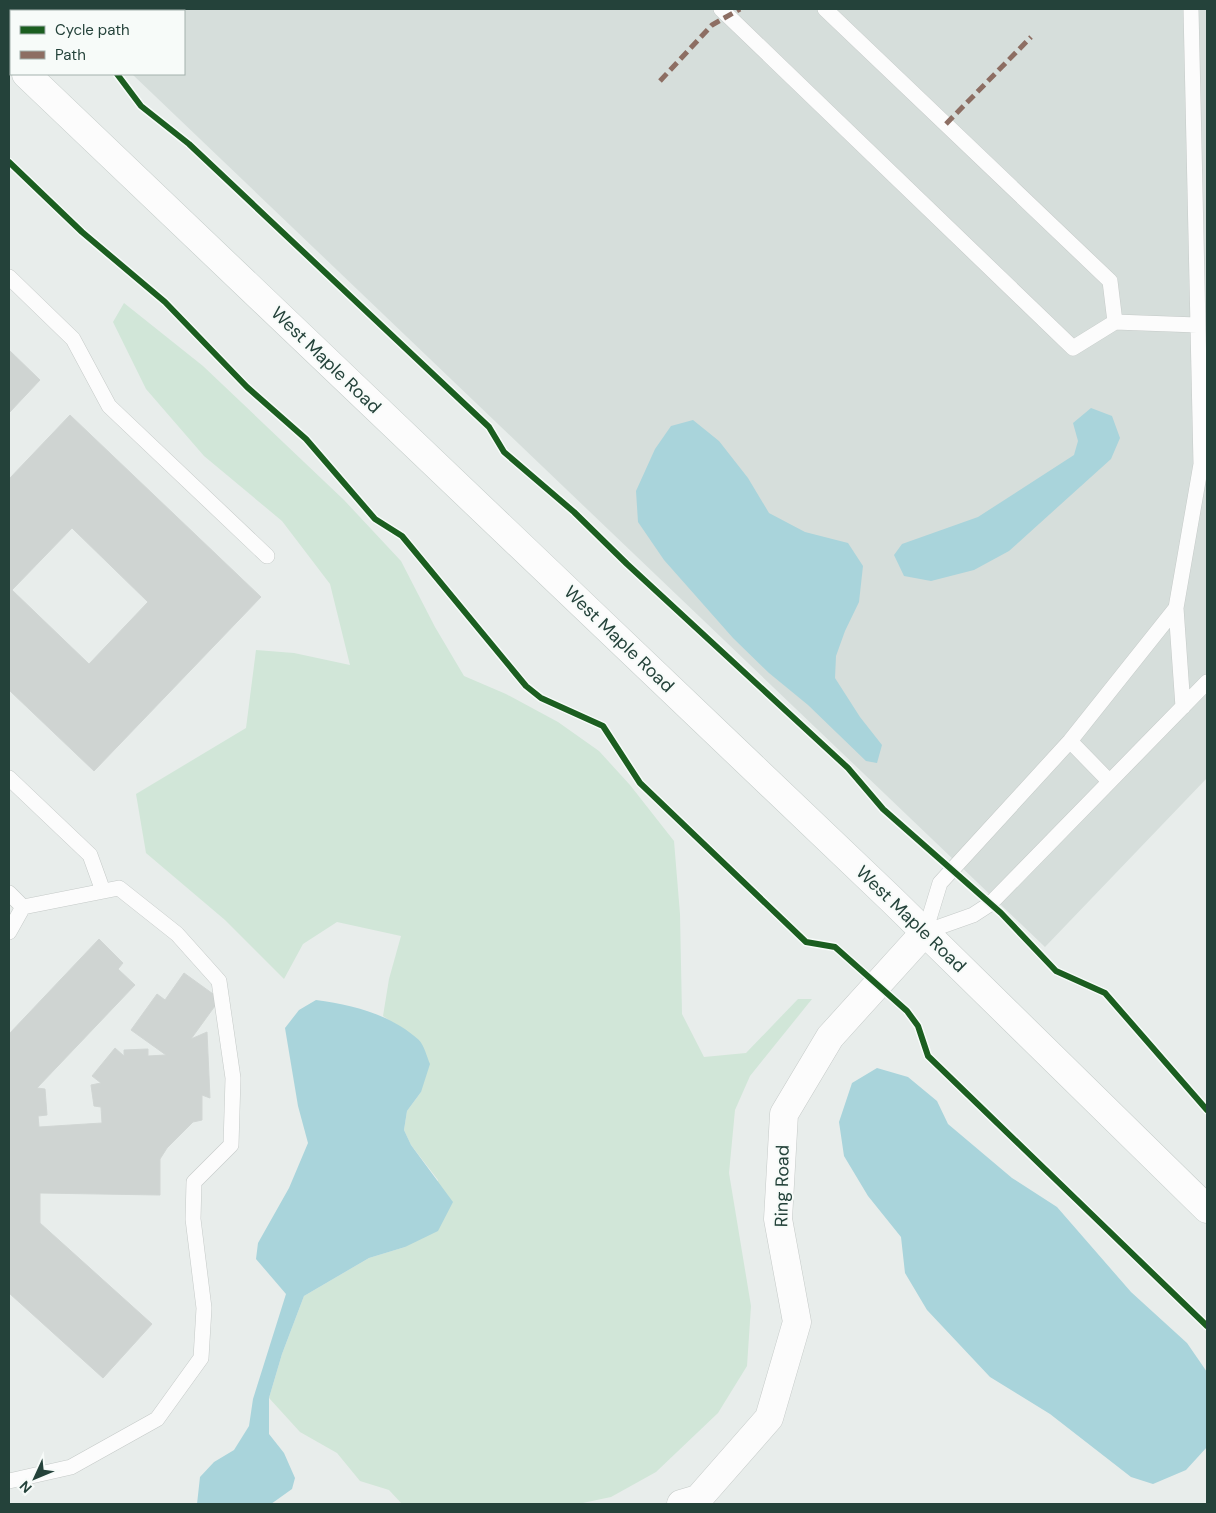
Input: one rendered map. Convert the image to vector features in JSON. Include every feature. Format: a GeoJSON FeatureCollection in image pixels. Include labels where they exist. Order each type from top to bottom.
{"type":"FeatureCollection","features":[{"type":"Feature","properties":{"kind":"main road","name":"West Maple Road"},"geometry":{"type":"LineString","coordinates":[[27,75],[925,932],[1207,1209]]}},
{"type":"Feature","properties":{"kind":"main road","name":"Ring Road"},"geometry":{"type":"LineString","coordinates":[[681,1504],[698,1499],[769,1418],[797,1322],[778,1219],[784,1114],[830,1037],[925,932]]}},
{"type":"Feature","properties":{"kind":"lane"},"geometry":{"type":"LineString","coordinates":[[721,9],[1073,348],[1115,322],[1198,325]]}},
{"type":"Feature","properties":{"kind":"lane"},"geometry":{"type":"LineString","coordinates":[[825,9],[1110,281],[1115,322]]}},
{"type":"Feature","properties":{"kind":"lane"},"geometry":{"type":"LineString","coordinates":[[1183,707],[1176,608],[1204,464],[1198,325],[1191,9]]}},
{"type":"Feature","properties":{"kind":"lane"},"geometry":{"type":"LineString","coordinates":[[9,277],[72,338],[109,406],[267,556]]}},
{"type":"Feature","properties":{"kind":"lane"},"geometry":{"type":"LineString","coordinates":[[925,932],[940,883],[1070,740],[1176,608]]}},
{"type":"Feature","properties":{"kind":"lane"},"geometry":{"type":"LineString","coordinates":[[925,932],[973,915],[990,904],[1109,780],[1207,682]]}},
{"type":"Feature","properties":{"kind":"lane"},"geometry":{"type":"LineString","coordinates":[[1070,740],[1109,780]]}},
{"type":"Feature","properties":{"kind":"lane"},"geometry":{"type":"LineString","coordinates":[[9,778],[90,855],[103,891]]}},
{"type":"Feature","properties":{"kind":"lane"},"geometry":{"type":"LineString","coordinates":[[9,1481],[71,1467],[157,1419],[201,1358],[204,1308],[193,1219],[194,1182],[231,1145],[233,1078],[219,981],[177,934],[119,888],[23,908]]}},
{"type":"Feature","properties":{"kind":"lane"},"geometry":{"type":"LineString","coordinates":[[9,893],[23,908]]}},
{"type":"Feature","properties":{"kind":"lane"},"geometry":{"type":"LineString","coordinates":[[9,932],[15,926],[23,908]]}},
{"type":"Feature","properties":{"kind":"shaded area"},"geometry":{"type":"Polygon","coordinates":[[[64,9],[1207,9],[1207,778],[1045,947],[133,75],[185,75],[185,10],[64,9]]]}},
{"type":"Feature","properties":{"kind":"green space"},"geometry":{"type":"Polygon","coordinates":[[[124,303],[203,366],[344,500],[401,561],[435,627],[464,676],[506,694],[558,722],[599,751],[630,785],[674,841],[680,914],[682,1014],[704,1057],[746,1053],[798,999],[812,999],[750,1076],[735,1110],[729,1173],[751,1306],[747,1366],[718,1413],[656,1472],[611,1497],[578,1504],[402,1504],[389,1490],[360,1481],[337,1453],[300,1432],[269,1398],[282,1354],[304,1296],[369,1258],[405,1247],[438,1180],[411,1145],[404,1130],[407,1111],[421,1092],[420,1041],[383,1016],[389,979],[401,936],[337,922],[303,944],[284,979],[225,920],[146,853],[136,794],[246,728],[256,650],[294,653],[350,665],[330,584],[282,521],[204,456],[146,389],[113,322],[124,303]]]}},
{"type":"Feature","properties":{"kind":"water"},"geometry":{"type":"Polygon","coordinates":[[[1091,408],[1112,416],[1120,438],[1111,459],[1009,551],[974,570],[931,581],[904,576],[894,555],[902,544],[978,517],[1074,455],[1078,441],[1073,423],[1091,408]]]}},
{"type":"Feature","properties":{"kind":"water"},"geometry":{"type":"Polygon","coordinates":[[[693,420],[719,441],[748,478],[769,513],[805,532],[848,543],[863,566],[859,602],[845,631],[836,656],[835,678],[860,717],[882,745],[877,763],[866,761],[808,705],[769,673],[733,638],[664,560],[638,522],[636,491],[655,449],[671,426],[693,420]]]}},
{"type":"Feature","properties":{"kind":"water"},"geometry":{"type":"Polygon","coordinates":[[[316,1000],[357,1008],[383,1017],[396,1023],[421,1042],[430,1064],[421,1092],[407,1111],[404,1130],[411,1145],[453,1202],[438,1231],[405,1247],[369,1258],[304,1296],[282,1354],[269,1398],[269,1434],[284,1453],[295,1478],[292,1489],[271,1504],[197,1504],[200,1477],[214,1462],[234,1450],[249,1426],[253,1399],[286,1294],[256,1259],[258,1243],[289,1188],[308,1143],[298,1106],[285,1028],[299,1010],[316,1000]]]}},
{"type":"Feature","properties":{"kind":"water"},"geometry":{"type":"Polygon","coordinates":[[[877,1068],[908,1077],[937,1101],[948,1124],[1012,1178],[1057,1207],[1131,1292],[1187,1343],[1207,1372],[1207,1447],[1186,1470],[1153,1484],[1131,1477],[1050,1414],[990,1377],[927,1310],[905,1273],[901,1237],[868,1196],[844,1156],[839,1122],[852,1083],[877,1068]]]}},
{"type":"Feature","properties":{"kind":"building"},"geometry":{"type":"Polygon","coordinates":[[[9,350],[40,380],[9,413],[9,350]]]}},
{"type":"Feature","properties":{"kind":"building"},"geometry":{"type":"Polygon","coordinates":[[[70,415],[261,597],[94,771],[9,690],[9,479],[70,415]],[[72,528],[12,590],[89,664],[148,602],[72,528]]]}},
{"type":"Feature","properties":{"kind":"building"},"geometry":{"type":"Polygon","coordinates":[[[99,939],[123,963],[118,969],[135,985],[37,1088],[45,1089],[47,1115],[38,1116],[39,1127],[102,1123],[101,1107],[94,1106],[91,1085],[101,1083],[92,1076],[115,1048],[124,1056],[124,1050],[148,1049],[148,1056],[166,1055],[131,1030],[157,994],[165,1000],[184,973],[220,999],[191,1039],[207,1032],[210,1098],[202,1095],[202,1120],[193,1122],[167,1148],[160,1159],[160,1195],[40,1193],[40,1223],[152,1324],[103,1378],[9,1293],[9,1034],[99,939]]]}},
{"type":"Feature","properties":{"kind":"marked path"},"geometry":{"type":"LineString","coordinates":[[660,81],[712,25],[740,9]]}},
{"type":"Feature","properties":{"kind":"marked path"},"geometry":{"type":"LineString","coordinates":[[946,124],[1031,37]]}},
{"type":"Feature","properties":{"kind":"cycle path"},"geometry":{"type":"LineString","coordinates":[[118,75],[141,106],[189,144],[489,427],[504,452],[574,512],[627,564],[848,768],[883,809],[1001,913],[1056,971],[1105,993],[1207,1110]]}},
{"type":"Feature","properties":{"kind":"cycle path"},"geometry":{"type":"LineString","coordinates":[[9,162],[82,232],[165,302],[247,387],[306,439],[375,519],[402,536],[526,686],[541,698],[603,726],[640,783],[806,942],[835,947],[907,1011],[918,1026],[928,1056],[1207,1326]]}}]}
